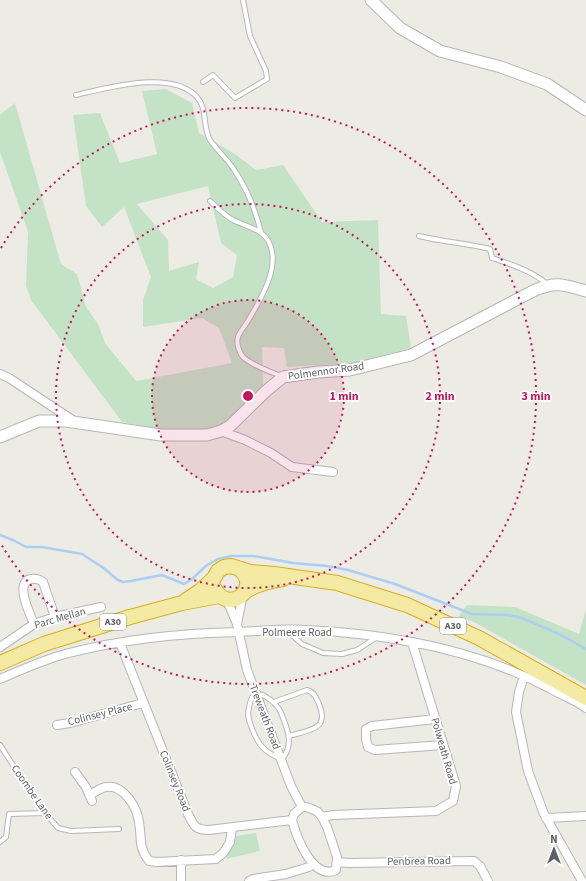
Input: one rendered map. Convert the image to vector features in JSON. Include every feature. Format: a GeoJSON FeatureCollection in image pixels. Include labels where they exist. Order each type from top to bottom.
{"type":"FeatureCollection","features":[{"type":"Feature","properties":{"kind":"highway","name":"A30"},"geometry":{"type":"LineString","coordinates":[[182,603],[200,591],[224,567],[231,566],[250,572],[309,578],[337,583],[407,605],[480,638],[586,698]]}},
{"type":"Feature","properties":{"kind":"highway"},"geometry":{"type":"LineString","coordinates":[[238,568],[247,578],[248,584],[244,592]]}},
{"type":"Feature","properties":{"kind":"highway"},"geometry":{"type":"LineString","coordinates":[[214,578],[216,590],[222,597]]}},
{"type":"Feature","properties":{"kind":"highway","name":"A30"},"geometry":{"type":"LineString","coordinates":[[0,663],[44,644],[130,617],[182,603],[222,597],[235,599],[255,586],[268,582],[309,578]]}},
{"type":"Feature","properties":{"kind":"street"},"geometry":{"type":"LineString","coordinates":[[371,0],[400,28],[440,51],[501,67],[547,84],[586,110]]}},
{"type":"Feature","properties":{"kind":"street","name":"Polmennor Road"},"geometry":{"type":"LineString","coordinates":[[0,437],[39,421],[66,421],[161,435],[207,435],[221,431],[230,426],[266,391],[283,377],[318,372],[350,370],[411,355],[547,285],[561,284],[586,290]]}},
{"type":"Feature","properties":{"kind":"street"},"geometry":{"type":"LineString","coordinates":[[0,374],[9,378],[76,423]]}},
{"type":"Feature","properties":{"kind":"street"},"geometry":{"type":"LineString","coordinates":[[221,431],[245,440],[271,453],[292,467],[333,472]]}},
{"type":"Feature","properties":{"kind":"street"},"geometry":{"type":"LineString","coordinates":[[34,624],[23,591],[23,584],[27,580],[33,578],[43,582],[55,617]]}},
{"type":"Feature","properties":{"kind":"street","name":"Treweath Road"},"geometry":{"type":"LineString","coordinates":[[238,628],[244,592]]}},
{"type":"Feature","properties":{"kind":"street","name":"Treweath Road"},"geometry":{"type":"LineString","coordinates":[[222,597],[230,607],[238,628],[247,670],[291,786],[302,807]]}},
{"type":"Feature","properties":{"kind":"street","name":"Parc Mellan"},"geometry":{"type":"LineString","coordinates":[[0,647],[34,624],[55,617],[101,607]]}},
{"type":"Feature","properties":{"kind":"street","name":"Polmeere Road"},"geometry":{"type":"LineString","coordinates":[[0,679],[29,666],[64,654],[120,643],[238,628],[286,630],[306,629],[350,633],[412,642],[456,652],[492,663],[524,676],[586,708]]}},
{"type":"Feature","properties":{"kind":"street","name":"Polweath Road"},"geometry":{"type":"LineString","coordinates":[[322,817],[333,815],[436,811],[453,802],[456,786],[412,642]]}},
{"type":"Feature","properties":{"kind":"street","name":"Colinsey Road"},"geometry":{"type":"LineString","coordinates":[[120,643],[188,814],[195,827],[201,830],[209,830],[292,820]]}},
{"type":"Feature","properties":{"kind":"street"},"geometry":{"type":"LineString","coordinates":[[524,676],[519,692],[516,712],[528,771],[536,796],[546,818],[582,881]]}},
{"type":"Feature","properties":{"kind":"street","name":"Colinsey Place"},"geometry":{"type":"LineString","coordinates":[[57,725],[70,723],[143,703]]}},
{"type":"Feature","properties":{"kind":"street"},"geometry":{"type":"LineString","coordinates":[[435,719],[372,726],[366,729],[368,747],[375,750],[443,745]]}},
{"type":"Feature","properties":{"kind":"street"},"geometry":{"type":"LineString","coordinates":[[75,772],[91,798],[101,788],[108,786],[118,788],[133,803],[139,821],[142,852],[149,861],[157,862],[216,859],[224,852],[230,842],[232,828]]}},
{"type":"Feature","properties":{"kind":"street"},"geometry":{"type":"LineString","coordinates":[[302,807],[318,812],[327,827],[338,862],[336,870],[328,879],[317,875],[309,867],[304,858],[292,820],[294,814],[302,807]]}},
{"type":"Feature","properties":{"kind":"street"},"geometry":{"type":"LineString","coordinates":[[546,818],[586,816]]}},
{"type":"Feature","properties":{"kind":"street"},"geometry":{"type":"LineString","coordinates":[[181,860],[181,881]]}},
{"type":"Feature","properties":{"kind":"street","name":"Penbrea Road"},"geometry":{"type":"LineString","coordinates":[[338,862],[474,861],[480,866],[488,881]]}},
{"type":"Feature","properties":{"kind":"street"},"geometry":{"type":"LineString","coordinates":[[249,881],[253,879],[286,874],[309,867]]}},
{"type":"Feature","properties":{"kind":"lane"},"geometry":{"type":"LineString","coordinates":[[203,82],[213,75],[235,98],[267,79],[266,71],[250,36],[243,0]]}},
{"type":"Feature","properties":{"kind":"lane"},"geometry":{"type":"LineString","coordinates":[[76,94],[120,85],[152,82],[170,83],[184,88],[196,96],[204,108],[205,128],[210,139],[233,168],[243,185],[258,218],[261,233]]}},
{"type":"Feature","properties":{"kind":"lane"},"geometry":{"type":"LineString","coordinates":[[210,201],[227,216],[261,233],[269,242],[272,256],[272,268],[264,293],[238,338],[238,348],[243,356],[261,368],[283,377]]}},
{"type":"Feature","properties":{"kind":"lane"},"geometry":{"type":"LineString","coordinates":[[419,236],[439,241],[465,243],[490,249],[492,258],[510,264],[538,278],[547,285]]}},
{"type":"Feature","properties":{"kind":"lane"},"geometry":{"type":"LineString","coordinates":[[286,630],[302,644],[323,653],[342,654],[357,650],[378,637]]}},
{"type":"Feature","properties":{"kind":"lane"},"geometry":{"type":"LineString","coordinates":[[274,702],[307,690],[312,692],[315,696],[323,714],[321,723],[312,729],[289,736]]}},
{"type":"Feature","properties":{"kind":"lane"},"geometry":{"type":"LineString","coordinates":[[257,695],[263,695],[274,702],[279,709],[288,730],[288,748],[282,759],[275,757],[263,749],[256,740],[248,719],[248,708],[253,696],[257,695]]}},
{"type":"Feature","properties":{"kind":"lane","name":"Coombe Lane"},"geometry":{"type":"LineString","coordinates":[[0,745],[45,813],[58,828],[71,830],[119,829]]}},
{"type":"Feature","properties":{"kind":"lane"},"geometry":{"type":"LineString","coordinates":[[0,842],[6,836],[9,814],[45,813]]}},
{"type":"Feature","properties":{"kind":"green space"},"geometry":{"type":"Polygon","coordinates":[[[166,89],[192,103],[199,133],[235,154],[256,170],[283,165],[322,222],[378,220],[381,314],[406,316],[411,348],[353,363],[287,367],[284,348],[262,347],[263,385],[232,418],[212,429],[161,430],[122,422],[31,300],[26,286],[28,232],[0,152],[0,115],[15,103],[61,264],[77,274],[86,307],[98,324],[105,343],[136,381],[232,363],[219,328],[202,318],[143,327],[143,300],[151,277],[124,207],[102,227],[86,206],[73,115],[100,113],[120,163],[157,154],[142,91],[166,89]],[[208,186],[137,204],[168,240],[169,271],[199,262],[196,279],[213,288],[233,277],[237,255],[221,243],[208,186]]]}},
{"type":"Feature","properties":{"kind":"green space"},"geometry":{"type":"Polygon","coordinates":[[[467,605],[515,607],[579,634],[586,609],[586,685],[474,622],[458,617],[467,605]]]}},
{"type":"Feature","properties":{"kind":"green space"},"geometry":{"type":"Polygon","coordinates":[[[256,833],[260,851],[226,859],[236,836],[256,833]]]}},
{"type":"Feature","properties":{"kind":"waterway"},"geometry":{"type":"LineString","coordinates":[[0,535],[26,547],[42,547],[82,554],[123,582],[162,575],[184,584],[192,579],[207,565],[218,559],[231,556],[254,556],[348,570],[395,584],[472,614],[509,615],[522,618],[559,634],[586,649]]}}]}
